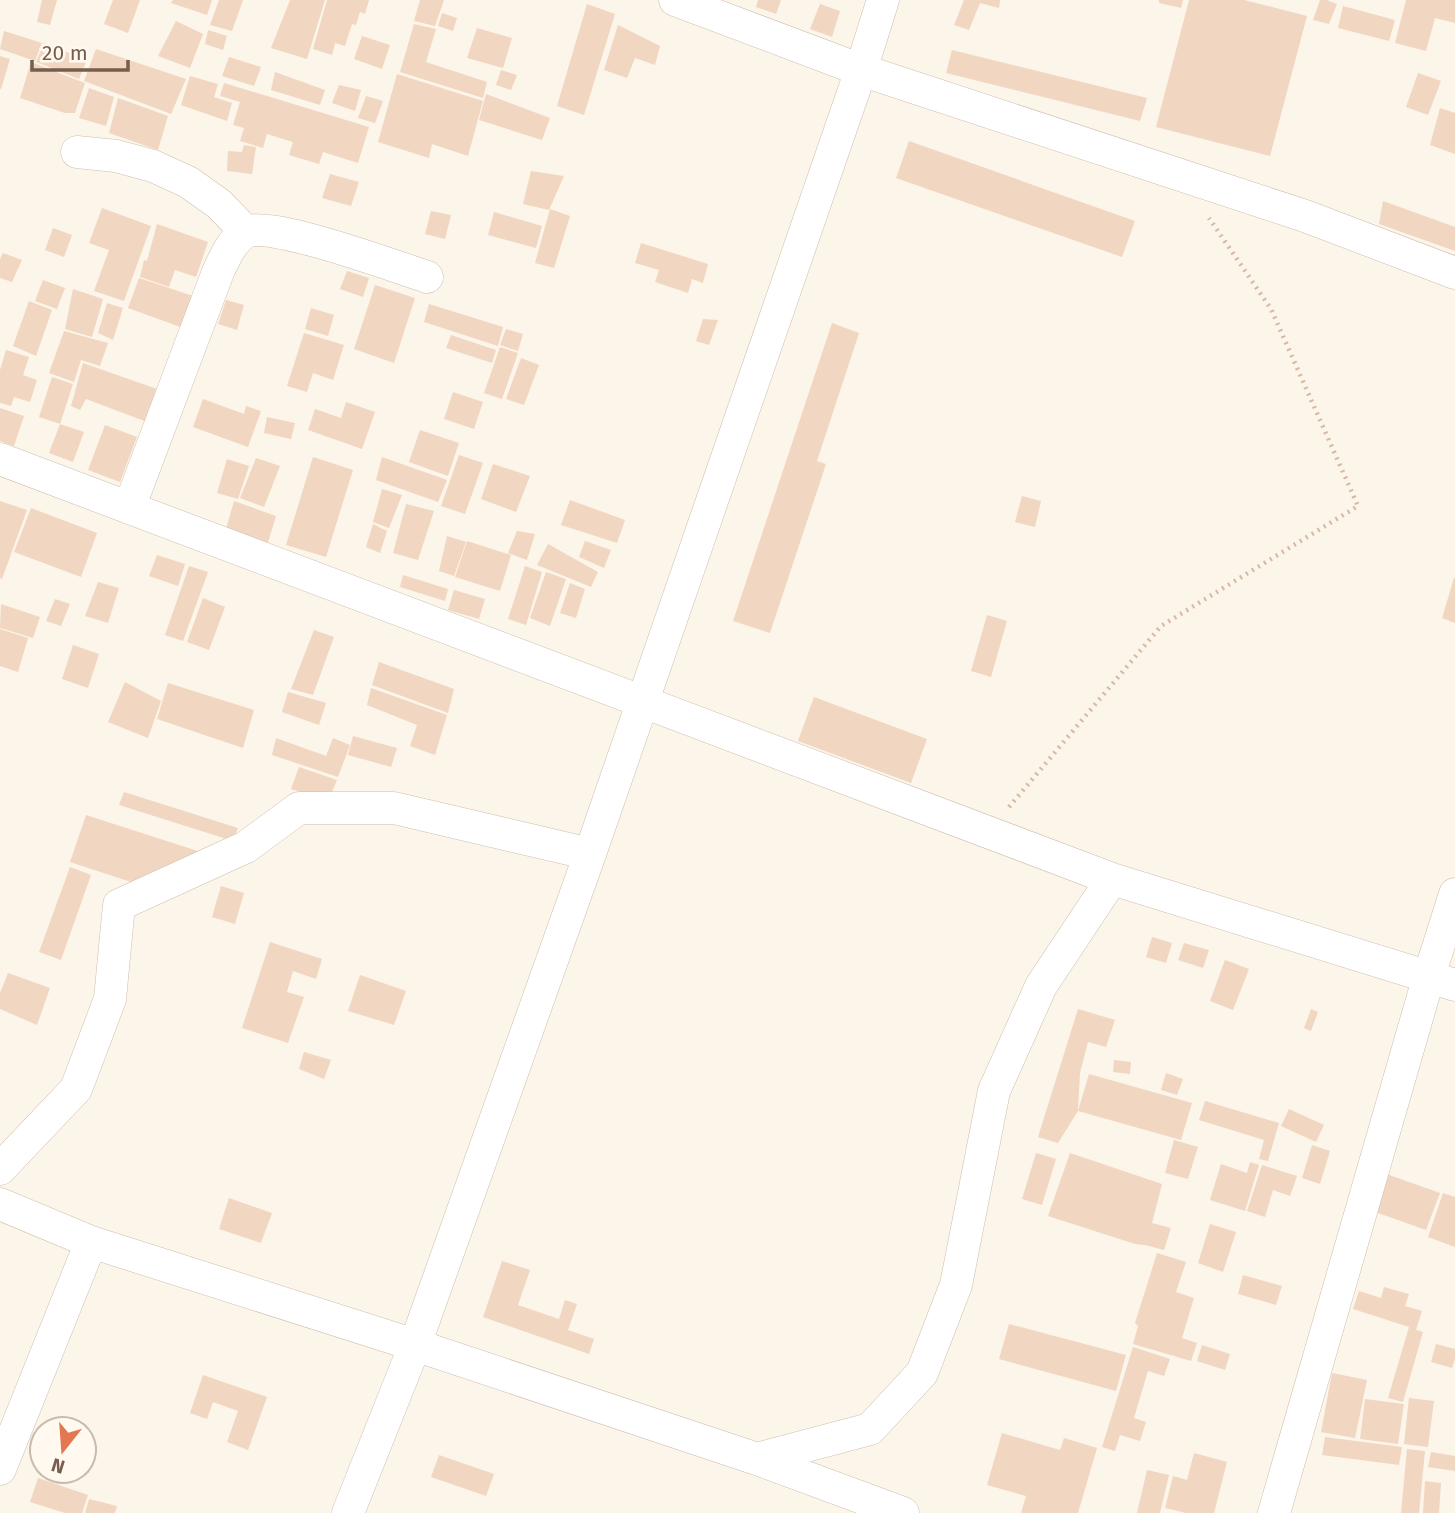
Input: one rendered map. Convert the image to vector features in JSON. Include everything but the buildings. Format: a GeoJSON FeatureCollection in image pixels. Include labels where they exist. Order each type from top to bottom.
{"type":"FeatureCollection","features":[{"type":"Feature","properties":{"kind":"street"},"geometry":{"type":"LineString","coordinates":[[675,0],[861,70],[1305,216],[1455,273]]}},
{"type":"Feature","properties":{"kind":"street"},"geometry":{"type":"LineString","coordinates":[[348,1513],[415,1345],[590,854],[883,0]]}},
{"type":"Feature","properties":{"kind":"street"},"geometry":{"type":"LineString","coordinates":[[77,152],[116,156],[153,166],[188,183],[219,204],[247,232]]}},
{"type":"Feature","properties":{"kind":"street"},"geometry":{"type":"LineString","coordinates":[[129,508],[222,264],[235,243],[247,232],[264,230],[298,236],[427,277]]}},
{"type":"Feature","properties":{"kind":"street"},"geometry":{"type":"LineString","coordinates":[[0,459],[1112,879],[1442,980]]}},
{"type":"Feature","properties":{"kind":"street"},"geometry":{"type":"LineString","coordinates":[[0,1169],[76,1089],[110,999],[119,905],[246,847],[299,808],[394,808],[590,854]]}},
{"type":"Feature","properties":{"kind":"street"},"geometry":{"type":"LineString","coordinates":[[757,1459],[870,1429],[922,1373],[956,1285],[994,1091],[1041,986],[1112,879]]}},
{"type":"Feature","properties":{"kind":"street"},"geometry":{"type":"LineString","coordinates":[[1274,1513],[1442,980],[1455,894]]}},
{"type":"Feature","properties":{"kind":"street"},"geometry":{"type":"LineString","coordinates":[[0,1204],[91,1242],[415,1345],[757,1459],[903,1513]]}},
{"type":"Feature","properties":{"kind":"street"},"geometry":{"type":"LineString","coordinates":[[0,1469],[91,1242]]}},
{"type":"Feature","properties":{"kind":"path"},"geometry":{"type":"LineString","coordinates":[[1002,816],[1161,626],[1358,506],[1271,309],[1180,174]]}}]}
